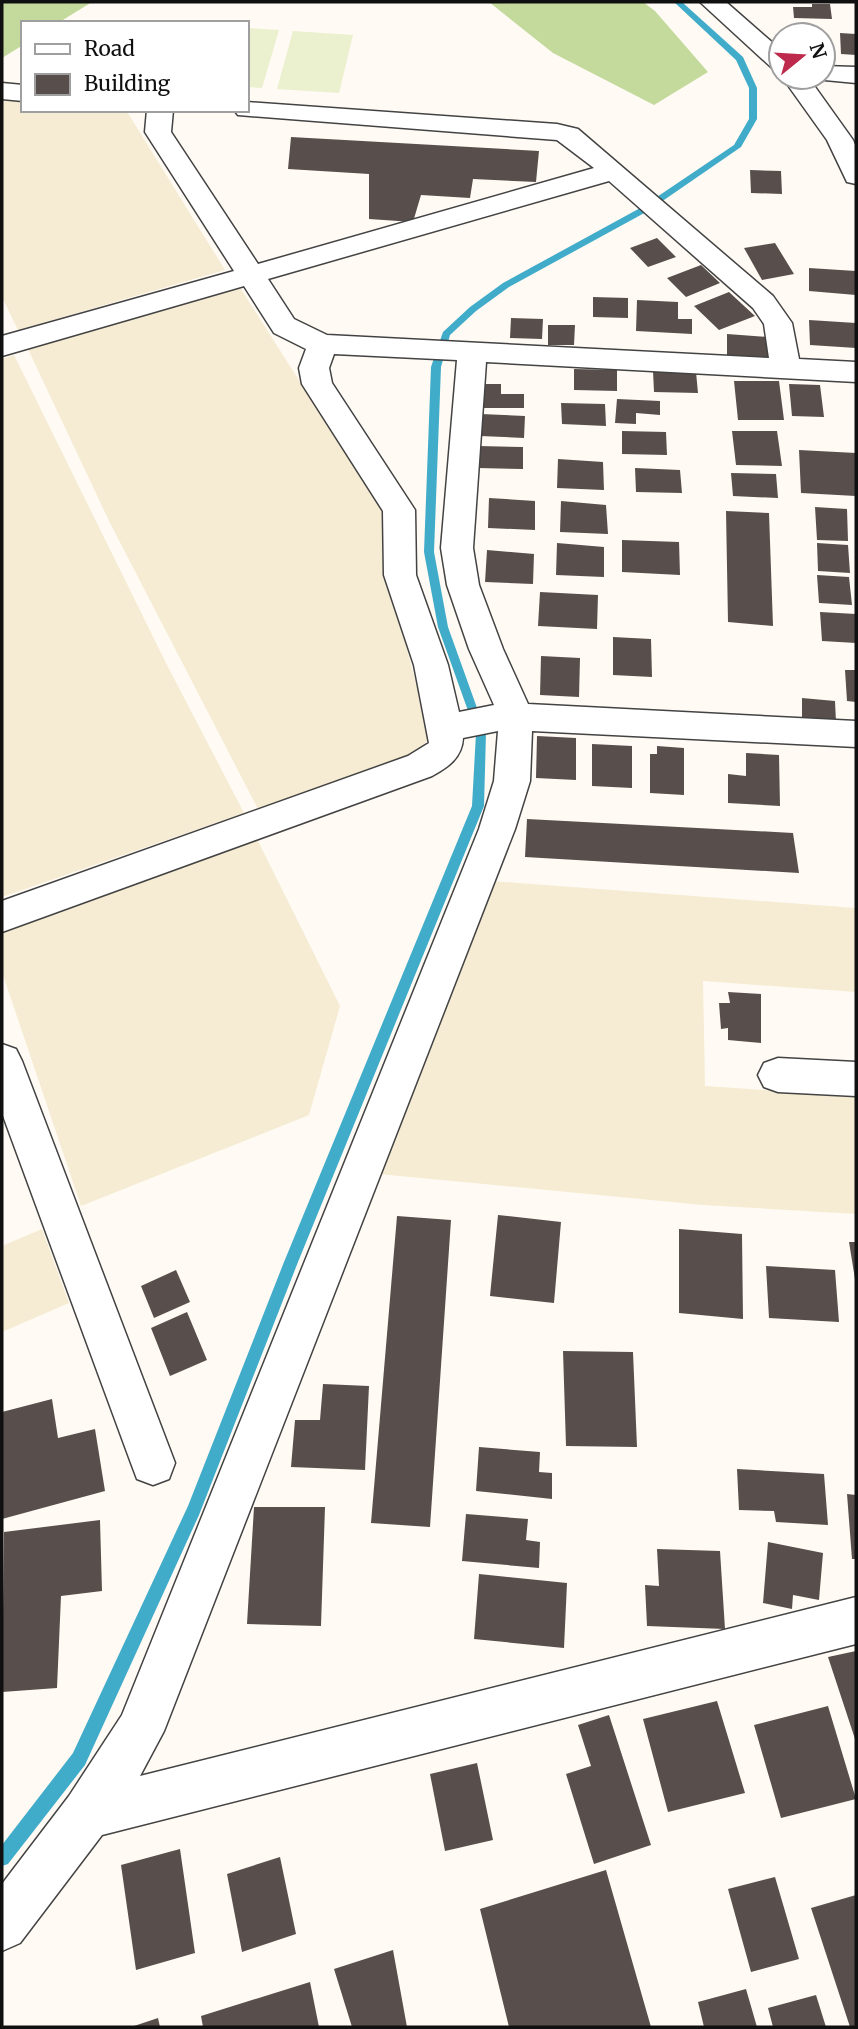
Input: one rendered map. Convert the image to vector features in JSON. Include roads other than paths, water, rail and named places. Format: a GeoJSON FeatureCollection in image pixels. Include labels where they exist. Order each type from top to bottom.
{"type":"FeatureCollection","features":[{"type":"Feature","properties":{"kind":"street"},"geometry":{"type":"LineString","coordinates":[[712,2],[767,51]]}},
{"type":"Feature","properties":{"kind":"street"},"geometry":{"type":"LineString","coordinates":[[837,74],[856,75]]}},
{"type":"Feature","properties":{"kind":"street"},"geometry":{"type":"LineString","coordinates":[[2,91],[21,93]]}},
{"type":"Feature","properties":{"kind":"street"},"geometry":{"type":"LineString","coordinates":[[805,91],[840,140],[856,176]]}},
{"type":"Feature","properties":{"kind":"street"},"geometry":{"type":"LineString","coordinates":[[248,110],[569,135],[614,171],[762,302],[778,323],[786,370]]}},
{"type":"Feature","properties":{"kind":"street"},"geometry":{"type":"LineString","coordinates":[[160,112],[158,132],[249,276],[284,326],[310,340],[323,343],[856,372]]}},
{"type":"Feature","properties":{"kind":"street"},"geometry":{"type":"LineString","coordinates":[[2,346],[614,171]]}},
{"type":"Feature","properties":{"kind":"street"},"geometry":{"type":"LineString","coordinates":[[2,917],[420,766],[440,755],[446,743],[431,665],[400,575],[398,510],[317,384],[314,368],[323,343]]}},
{"type":"Feature","properties":{"kind":"street"},"geometry":{"type":"LineString","coordinates":[[2,1925],[88,1814],[145,1720],[497,829],[512,781],[511,716],[463,585],[457,548],[469,350]]}},
{"type":"Feature","properties":{"kind":"street"},"geometry":{"type":"LineString","coordinates":[[444,729],[511,716],[856,734]]}},
{"type":"Feature","properties":{"kind":"street"},"geometry":{"type":"LineString","coordinates":[[2,1060],[153,1463]]}},
{"type":"Feature","properties":{"kind":"street"},"geometry":{"type":"LineString","coordinates":[[778,1075],[856,1079]]}},
{"type":"Feature","properties":{"kind":"street"},"geometry":{"type":"LineString","coordinates":[[88,1814],[856,1621]]}},
{"type":"Feature","properties":{"kind":"waterway"},"geometry":{"type":"LineString","coordinates":[[2,1858],[79,1759],[194,1510],[291,1262],[478,806],[481,733],[443,627],[429,552],[436,367],[446,334],[473,309],[506,285],[645,209],[737,147],[753,119],[753,88],[740,59],[678,2]]}}]}
